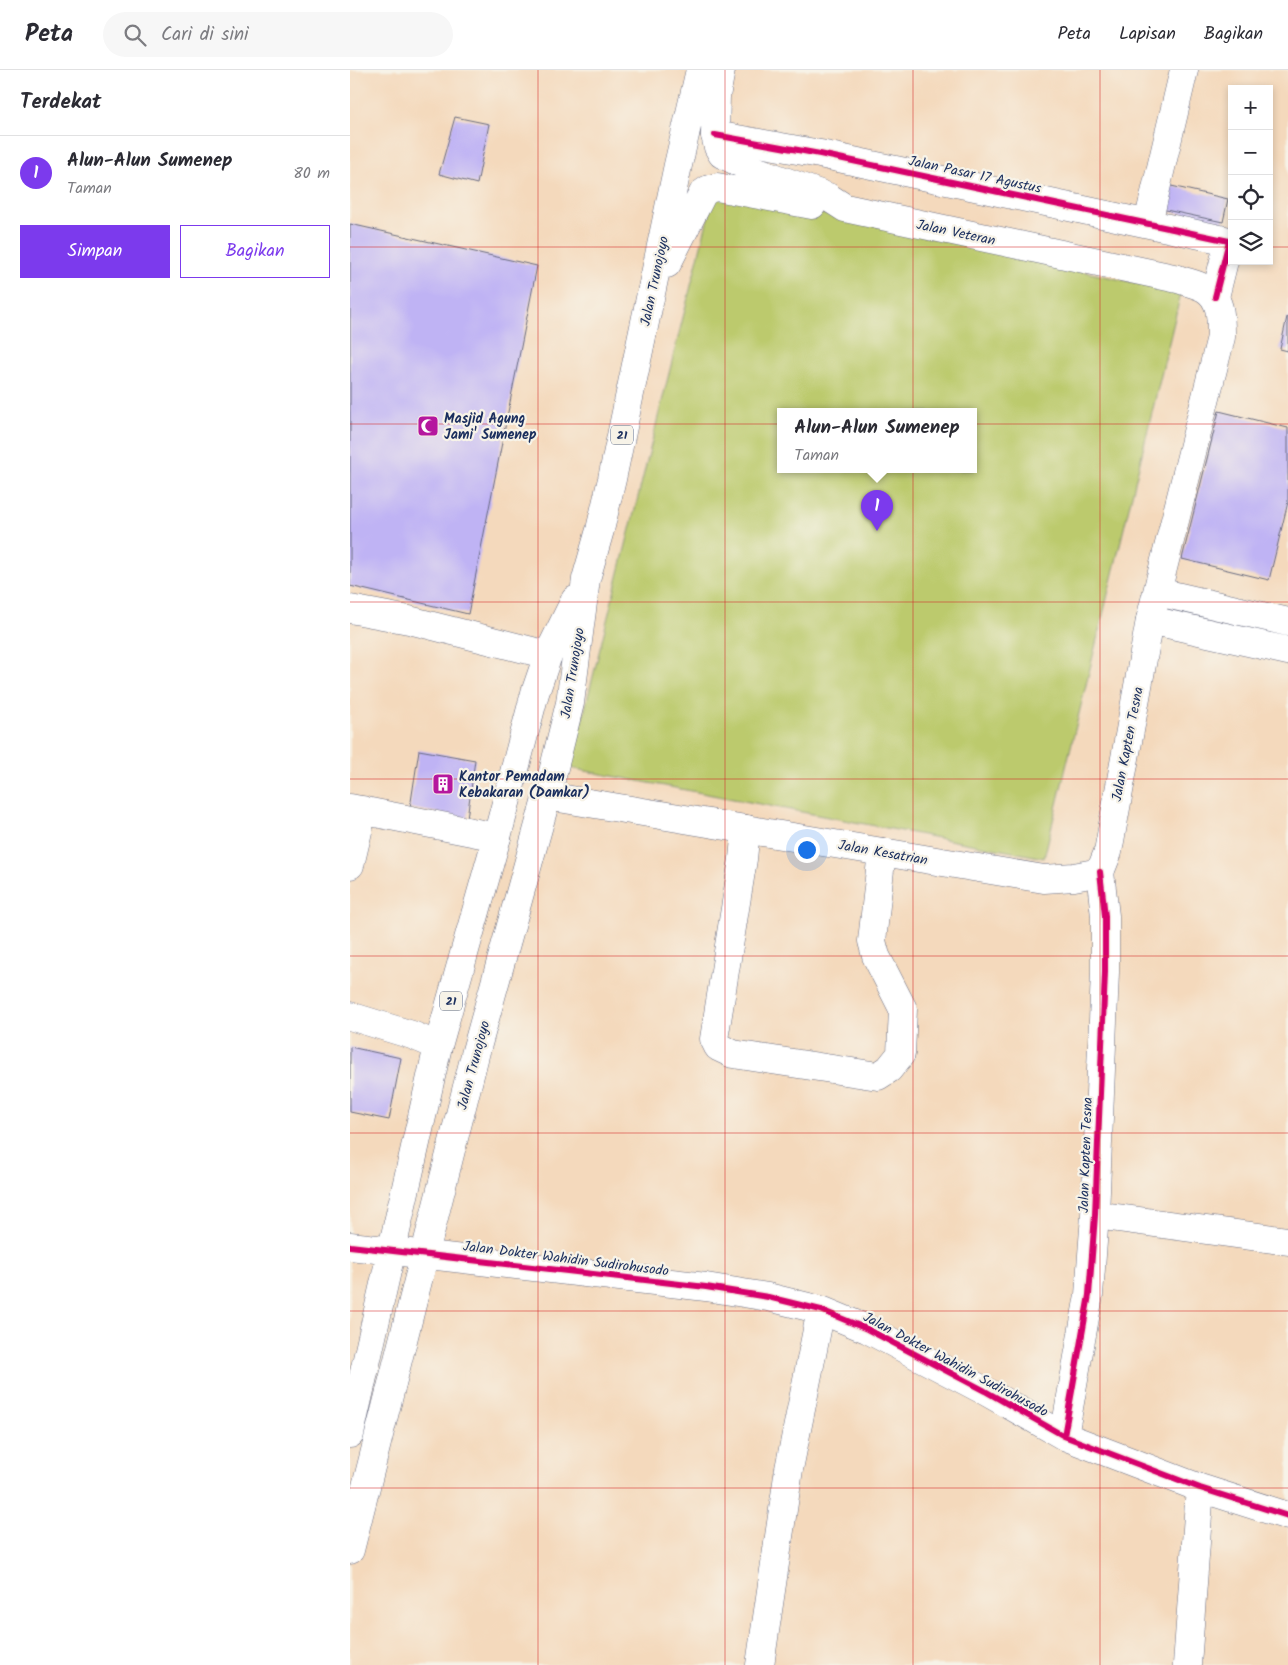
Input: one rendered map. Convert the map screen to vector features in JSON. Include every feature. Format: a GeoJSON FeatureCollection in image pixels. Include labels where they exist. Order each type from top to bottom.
{"type":"FeatureCollection","features":[{"type":"Feature","properties":{"kind":"main road","name":"Jalan Trunojoyo"},"geometry":{"type":"LineString","coordinates":[[350,1550],[476,1051],[547,796],[570,703],[586,579],[608,496],[700,70]]}},
{"type":"Feature","properties":{"kind":"main road"},"geometry":{"type":"LineString","coordinates":[[715,135],[716,96],[721,70]]}},
{"type":"Feature","properties":{"kind":"main road"},"geometry":{"type":"LineString","coordinates":[[1148,223],[1184,70]]}},
{"type":"Feature","properties":{"kind":"main road","name":"Jalan Veteran"},"geometry":{"type":"LineString","coordinates":[[715,135],[718,147],[725,156],[752,169],[828,197],[845,208],[1178,279],[1204,288],[1215,297]]}},
{"type":"Feature","properties":{"kind":"main road","name":"Jalan Pasar 17 Agustus"},"geometry":{"type":"LineString","coordinates":[[715,135],[820,154],[1229,241],[1215,297]]}},
{"type":"Feature","properties":{"kind":"main road"},"geometry":{"type":"LineString","coordinates":[[652,289],[704,193],[709,189],[717,187],[819,206],[845,208]]}},
{"type":"Feature","properties":{"kind":"main road","name":"Jalan Kapten Tesna"},"geometry":{"type":"LineString","coordinates":[[1064,1436],[1089,1295],[1095,1215],[1105,972],[1105,916],[1100,872],[1108,852],[1150,620],[1221,337],[1221,317],[1215,297]]}},
{"type":"Feature","properties":{"kind":"main road","name":"Jalan Trunojoyo"},"geometry":{"type":"LineString","coordinates":[[352,1414],[438,1046],[497,837],[535,693],[548,655],[586,579]]}},
{"type":"Feature","properties":{"kind":"main road"},"geometry":{"type":"LineString","coordinates":[[1158,592],[1288,622]]}},
{"type":"Feature","properties":{"kind":"main road"},"geometry":{"type":"LineString","coordinates":[[350,609],[409,620],[548,655]]}},
{"type":"Feature","properties":{"kind":"main road"},"geometry":{"type":"LineString","coordinates":[[1150,620],[1288,651]]}},
{"type":"Feature","properties":{"kind":"main road","name":"Jalan Kesatrian"},"geometry":{"type":"LineString","coordinates":[[547,796],[1044,879],[1074,877],[1100,872]]}},
{"type":"Feature","properties":{"kind":"main road"},"geometry":{"type":"LineString","coordinates":[[350,865],[356,809],[497,837]]}},
{"type":"Feature","properties":{"kind":"main road"},"geometry":{"type":"LineString","coordinates":[[746,829],[743,859],[714,1039],[718,1047],[733,1054],[878,1076],[889,1069],[901,1054],[903,1009],[876,956],[872,941],[882,852]]}},
{"type":"Feature","properties":{"kind":"main road"},"geometry":{"type":"LineString","coordinates":[[350,1016],[412,1035],[438,1046]]}},
{"type":"Feature","properties":{"kind":"main road"},"geometry":{"type":"LineString","coordinates":[[1095,1215],[1288,1241]]}},
{"type":"Feature","properties":{"kind":"main road","name":"Jalan Dokter Wahidin Sudirohusodo"},"geometry":{"type":"LineString","coordinates":[[350,1246],[706,1287],[768,1297],[821,1310],[884,1338],[985,1391],[1064,1436],[1200,1488],[1288,1516]]}},
{"type":"Feature","properties":{"kind":"main road"},"geometry":{"type":"LineString","coordinates":[[760,1665],[789,1469],[821,1310]]}},
{"type":"Feature","properties":{"kind":"main road"},"geometry":{"type":"LineString","coordinates":[[1187,1665],[1200,1488]]}},
{"type":"Feature","properties":{"kind":"green space"},"geometry":{"type":"Polygon","coordinates":[[[715,190],[1181,293],[1044,858],[570,768],[715,190]]]}},
{"type":"Feature","properties":{"kind":"building"},"geometry":{"type":"Polygon","coordinates":[[[455,117],[489,124],[477,184],[439,174],[455,117]]]}},
{"type":"Feature","properties":{"kind":"building"},"geometry":{"type":"Polygon","coordinates":[[[1167,185],[1228,199],[1223,222],[1161,209],[1167,185]]]}},
{"type":"Feature","properties":{"kind":"building","name":"Masjid Agung Jami' Sumenep"},"geometry":{"type":"Polygon","coordinates":[[[350,224],[537,266],[468,614],[350,586],[350,224]]]}},
{"type":"Feature","properties":{"kind":"building"},"geometry":{"type":"Polygon","coordinates":[[[1288,317],[1288,351],[1280,349],[1288,317]]]}},
{"type":"Feature","properties":{"kind":"building"},"geometry":{"type":"Polygon","coordinates":[[[1219,411],[1288,428],[1288,502],[1269,580],[1182,559],[1219,411]]]}},
{"type":"Feature","properties":{"kind":"building","name":"Kantor Pemadam Kebakaran (Damkar)"},"geometry":{"type":"Polygon","coordinates":[[[419,750],[475,760],[467,818],[410,808],[419,750]]]}},
{"type":"Feature","properties":{"kind":"building"},"geometry":{"type":"Polygon","coordinates":[[[350,1047],[401,1058],[389,1120],[350,1112],[350,1047]]]}},
{"type":"Feature","properties":{"kind":"cycle path"},"geometry":{"type":"LineString","coordinates":[[715,135],[820,154],[1229,241],[1215,297]]}},
{"type":"Feature","properties":{"kind":"cycle path"},"geometry":{"type":"LineString","coordinates":[[1064,1436],[1089,1295],[1095,1215],[1105,972],[1105,916],[1100,872]]}},
{"type":"Feature","properties":{"kind":"cycle path"},"geometry":{"type":"LineString","coordinates":[[350,1246],[706,1287],[768,1297],[821,1310],[867,1329],[985,1391],[1064,1436],[1200,1488],[1288,1516]]}},
{"type":"Feature","properties":{"kind":"place","name":"Masjid Agung Jami' Sumenep"},"geometry":{"type":"Point","coordinates":[428,426]}},
{"type":"Feature","properties":{"kind":"place","name":"Alun-Alun Sumenep"},"geometry":{"type":"Point","coordinates":[877,531]}},
{"type":"Feature","properties":{"kind":"place","name":"Kantor Pemadam Kebakaran (Damkar)"},"geometry":{"type":"Point","coordinates":[443,784]}}]}
